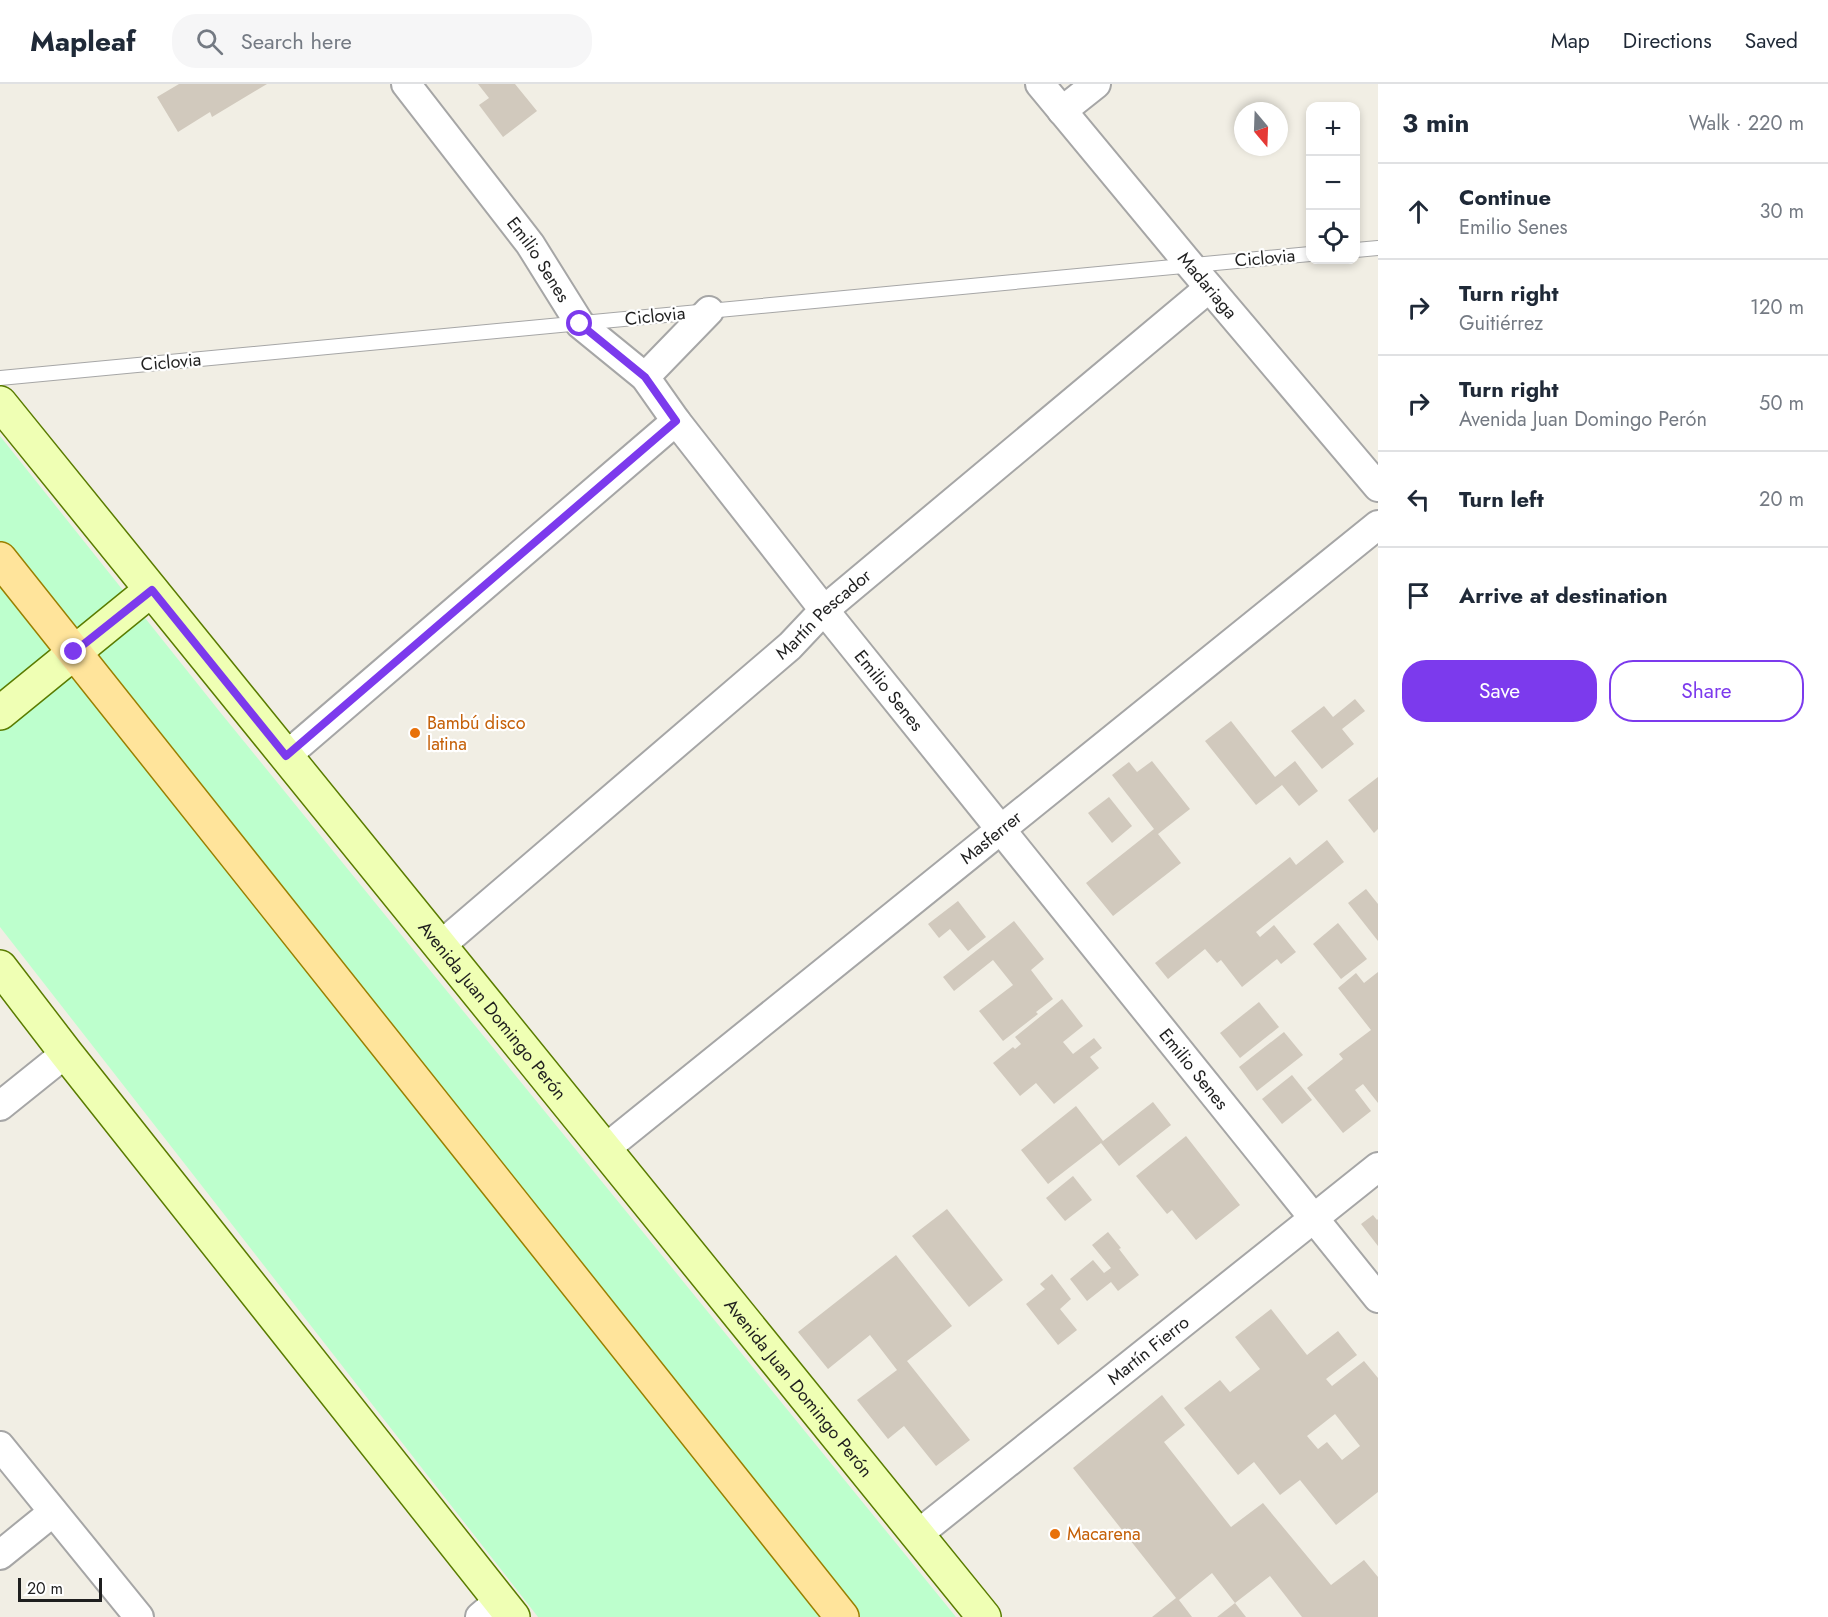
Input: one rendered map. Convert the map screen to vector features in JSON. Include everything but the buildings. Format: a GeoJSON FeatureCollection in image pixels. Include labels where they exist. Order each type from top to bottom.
{"type":"FeatureCollection","features":[{"type":"Feature","properties":{"kind":"main road","name":"Avenida Juan Domingo Perón"},"geometry":{"type":"LineString","coordinates":[[0,403],[984,1617]]}},
{"type":"Feature","properties":{"kind":"main road"},"geometry":{"type":"LineString","coordinates":[[0,559],[842,1617]]}},
{"type":"Feature","properties":{"kind":"main road"},"geometry":{"type":"LineString","coordinates":[[0,713],[152,590]]}},
{"type":"Feature","properties":{"kind":"main road"},"geometry":{"type":"LineString","coordinates":[[0,967],[498,1611]]}},
{"type":"Feature","properties":{"kind":"street","name":"Emilio Senes"},"geometry":{"type":"LineString","coordinates":[[406,84],[530,244],[580,324],[645,377],[676,421],[824,610],[1378,1298]]}},
{"type":"Feature","properties":{"kind":"street","name":"Madariaga"},"geometry":{"type":"LineString","coordinates":[[1040,84],[1378,487]]}},
{"type":"Feature","properties":{"kind":"street"},"geometry":{"type":"LineString","coordinates":[[1062,111],[1096,84]]}},
{"type":"Feature","properties":{"kind":"street","name":"Martín Pescador"},"geometry":{"type":"LineString","coordinates":[[440,946],[790,646],[824,610],[1209,288]]}},
{"type":"Feature","properties":{"kind":"street"},"geometry":{"type":"LineString","coordinates":[[645,377],[709,311]]}},
{"type":"Feature","properties":{"kind":"street"},"geometry":{"type":"LineString","coordinates":[[286,756],[676,421]]}},
{"type":"Feature","properties":{"kind":"street","name":"Masferrer"},"geometry":{"type":"LineString","coordinates":[[605,1149],[1378,525]]}},
{"type":"Feature","properties":{"kind":"street"},"geometry":{"type":"LineString","coordinates":[[0,1106],[66,1053]]}},
{"type":"Feature","properties":{"kind":"street","name":"Martín Fierro"},"geometry":{"type":"LineString","coordinates":[[917,1535],[1378,1167]]}},
{"type":"Feature","properties":{"kind":"street"},"geometry":{"type":"LineString","coordinates":[[0,1446],[139,1617]]}},
{"type":"Feature","properties":{"kind":"street"},"geometry":{"type":"LineString","coordinates":[[0,1555],[53,1512]]}},
{"type":"Feature","properties":{"kind":"lane"},"geometry":{"type":"LineString","coordinates":[[1360,250],[1378,248]]}},
{"type":"Feature","properties":{"kind":"lane","name":"Ciclovia"},"geometry":{"type":"LineString","coordinates":[[0,378],[1306,254]]}},
{"type":"Feature","properties":{"kind":"green space"},"geometry":{"type":"Polygon","coordinates":[[[0,436],[220,712],[956,1617],[538,1617],[0,927],[0,436]]]}},
{"type":"Feature","properties":{"kind":"place","name":"Bambú disco latina"},"geometry":{"type":"Point","coordinates":[415,733]}},
{"type":"Feature","properties":{"kind":"place","name":"Macarena"},"geometry":{"type":"Point","coordinates":[1055,1534]}},
{"type":"Feature","properties":{"kind":"route"},"geometry":{"type":"LineString","coordinates":[[74,652],[152,590],[286,756],[676,421],[645,377],[580,324]]}}]}
